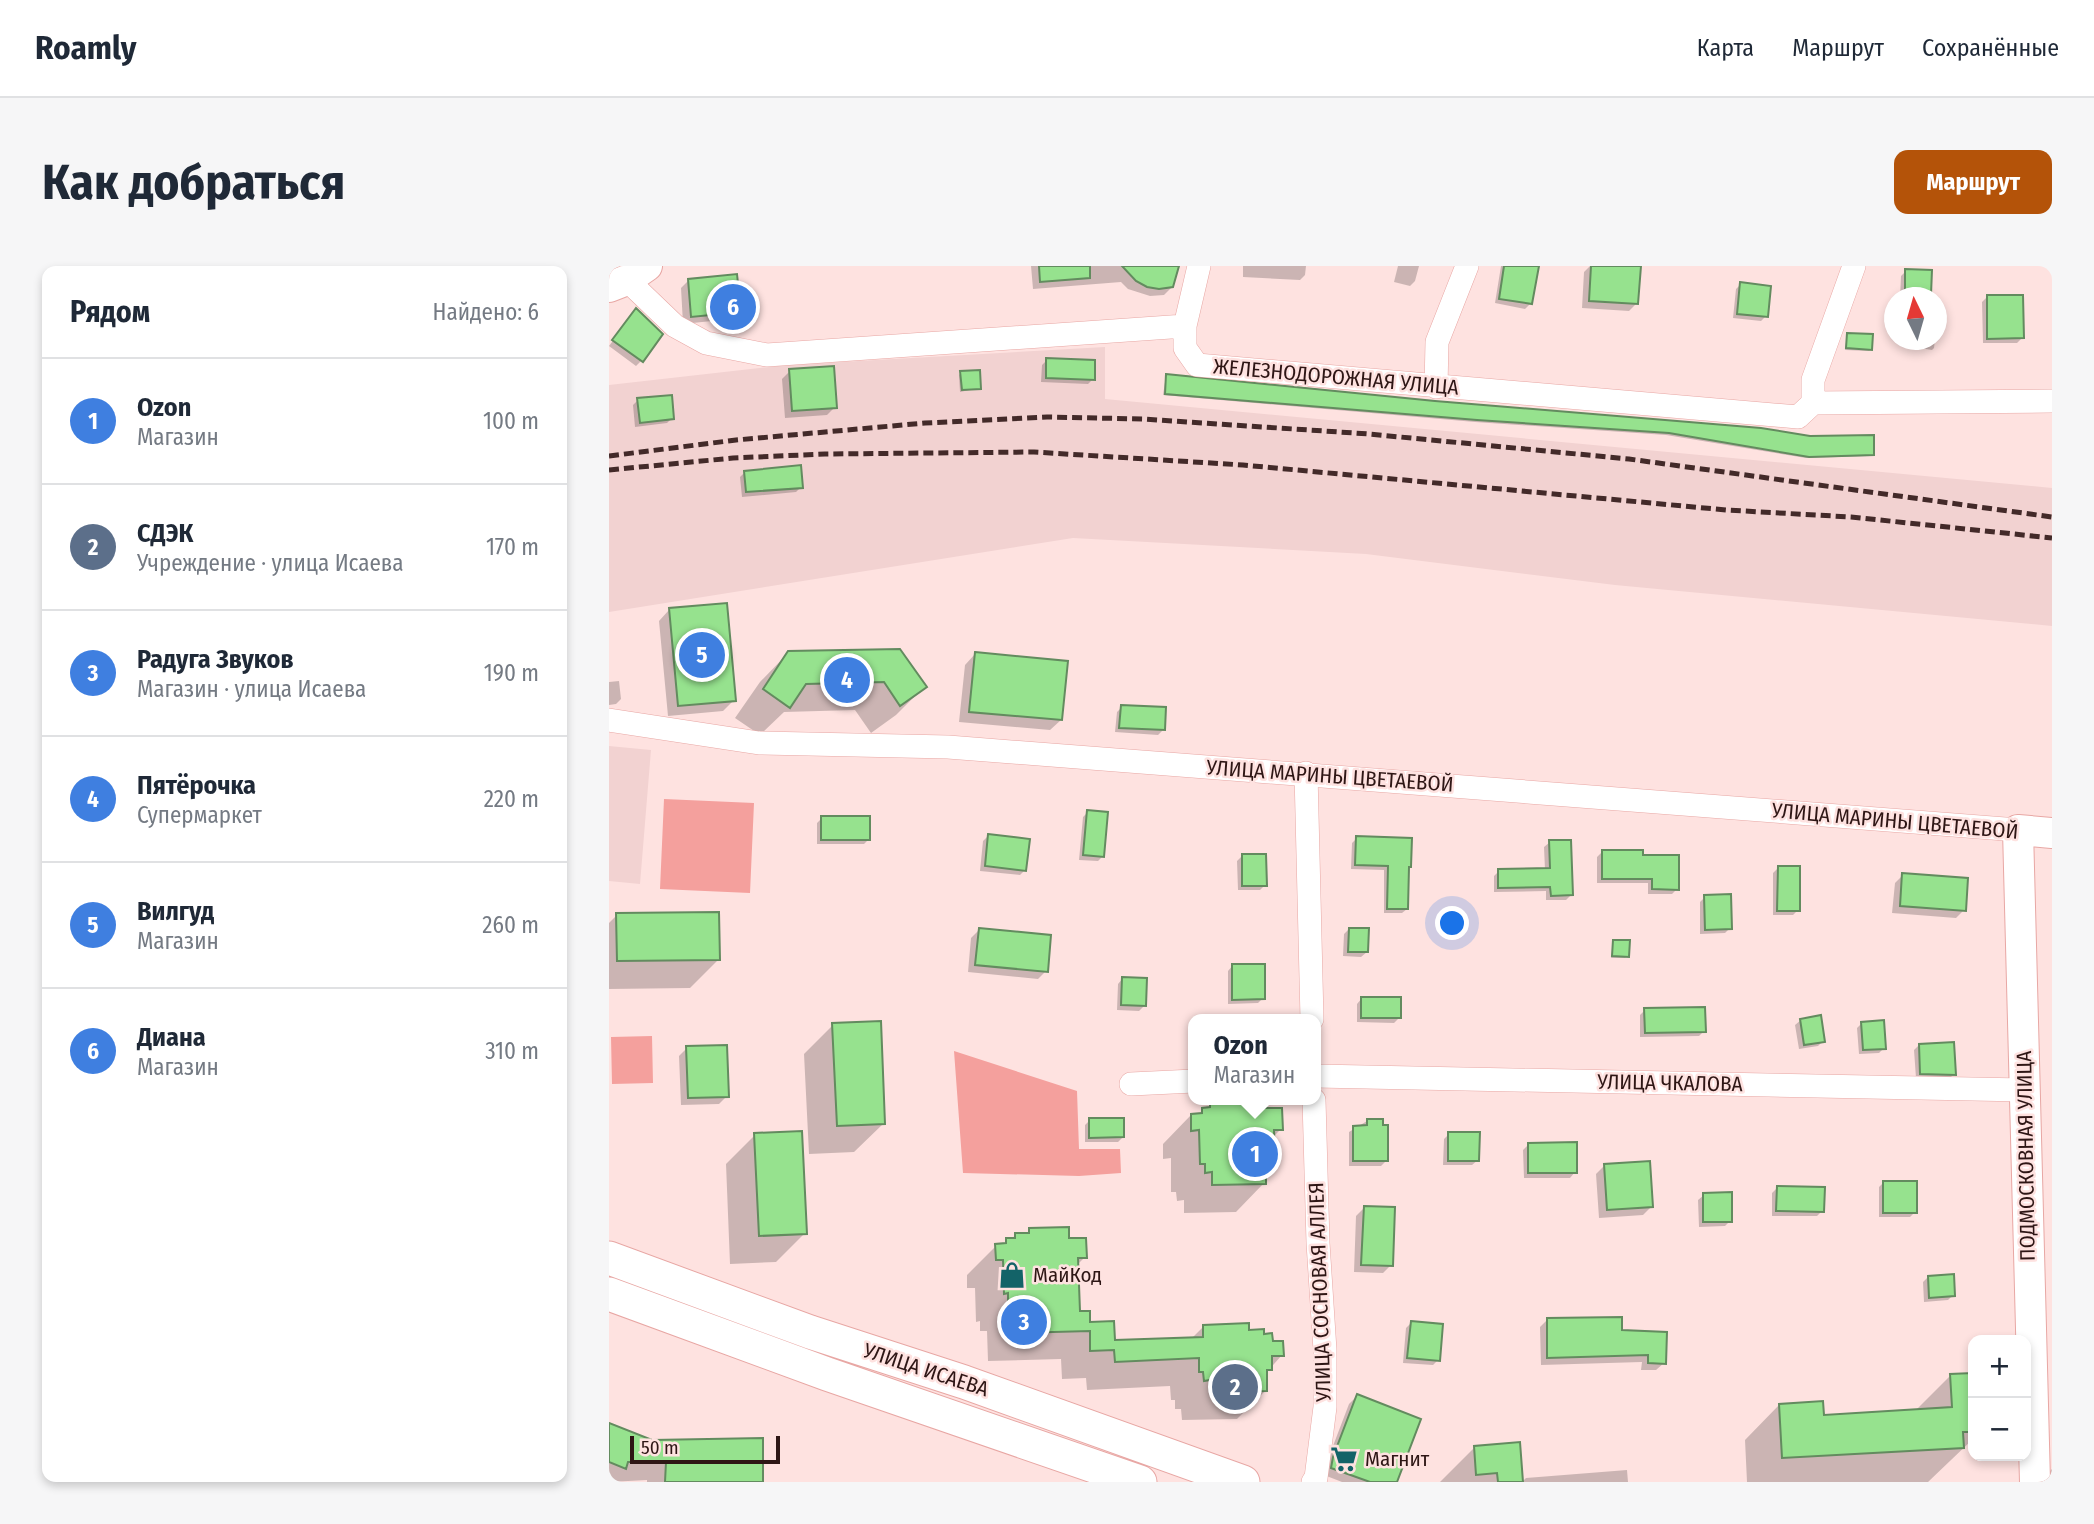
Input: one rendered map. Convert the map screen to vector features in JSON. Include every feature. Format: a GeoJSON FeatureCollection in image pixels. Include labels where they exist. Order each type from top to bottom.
{"type":"FeatureCollection","features":[{"type":"Feature","properties":{"kind":"main road","name":"УЛИЦА ИСАЕВА"},"geometry":{"type":"LineString","coordinates":[[609,1258],[810,1332],[964,1382],[1243,1482]]}},
{"type":"Feature","properties":{"kind":"main road","name":"УЛИЦА ИСАЕВА"},"geometry":{"type":"LineString","coordinates":[[609,1294],[827,1374],[1140,1482]]}},
{"type":"Feature","properties":{"kind":"street"},"geometry":{"type":"LineString","coordinates":[[627,278],[675,326],[706,343],[767,355],[1185,326],[1199,266]]}},
{"type":"Feature","properties":{"kind":"street"},"geometry":{"type":"LineString","coordinates":[[1436,387],[1437,342],[1467,266]]}},
{"type":"Feature","properties":{"kind":"street"},"geometry":{"type":"LineString","coordinates":[[1813,402],[1813,380],[1854,266]]}},
{"type":"Feature","properties":{"kind":"street","name":"ЖЕЛЕЗНОДОРОЖНАЯ УЛИЦА"},"geometry":{"type":"LineString","coordinates":[[1185,326],[1185,348],[1197,365],[1436,387],[1798,417],[1813,402],[2052,401]]}},
{"type":"Feature","properties":{"kind":"street","name":"УЛИЦА МАРИНЫ ЦВЕТАЕВОЙ"},"geometry":{"type":"LineString","coordinates":[[609,720],[759,743],[948,747],[2052,833]]}},
{"type":"Feature","properties":{"kind":"street"},"geometry":{"type":"LineString","coordinates":[[1306,773],[1312,1014]]}},
{"type":"Feature","properties":{"kind":"street","name":"ПОДМОСКОВНАЯ УЛИЦА"},"geometry":{"type":"LineString","coordinates":[[2018,830],[2035,1482]]}},
{"type":"Feature","properties":{"kind":"street","name":"УЛИЦА ЧКАЛОВА"},"geometry":{"type":"LineString","coordinates":[[1321,1076],[2024,1090]]}},
{"type":"Feature","properties":{"kind":"street"},"geometry":{"type":"LineString","coordinates":[[1131,1084],[1188,1081]]}},
{"type":"Feature","properties":{"kind":"street","name":"УЛИЦА СОСНОВАЯ АЛЛЕЯ"},"geometry":{"type":"LineString","coordinates":[[1313,1482],[1318,1466],[1325,1406],[1314,1105]]}},
{"type":"Feature","properties":{"kind":"shaded area"},"geometry":{"type":"Polygon","coordinates":[[[1105,347],[1105,399],[2052,488],[2052,626],[1615,585],[1366,554],[1073,538],[609,612],[609,385],[787,365],[1105,347]]]}},
{"type":"Feature","properties":{"kind":"shaded area"},"geometry":{"type":"Polygon","coordinates":[[[609,746],[651,750],[640,884],[609,881],[609,746]]]}},
{"type":"Feature","properties":{"kind":"shaded area"},"geometry":{"type":"Polygon","coordinates":[[[664,799],[754,803],[750,893],[660,889],[664,799]]]}},
{"type":"Feature","properties":{"kind":"shaded area"},"geometry":{"type":"Polygon","coordinates":[[[652,1036],[653,1083],[612,1084],[611,1037],[652,1036]]]}},
{"type":"Feature","properties":{"kind":"shaded area"},"geometry":{"type":"Polygon","coordinates":[[[954,1051],[1077,1091],[1079,1149],[1120,1149],[1121,1173],[1079,1176],[963,1173],[954,1051]]]}},
{"type":"Feature","properties":{"kind":"building"},"geometry":{"type":"Polygon","coordinates":[[[1039,266],[1090,266],[1090,278],[1040,282],[1039,266]]]}},
{"type":"Feature","properties":{"kind":"building"},"geometry":{"type":"Polygon","coordinates":[[[1122,266],[1179,266],[1173,287],[1159,289],[1136,281],[1122,266]]]}},
{"type":"Feature","properties":{"kind":"building"},"geometry":{"type":"Polygon","coordinates":[[[1504,266],[1539,266],[1532,304],[1499,299],[1504,266]]]}},
{"type":"Feature","properties":{"kind":"building"},"geometry":{"type":"Polygon","coordinates":[[[1591,266],[1641,266],[1638,304],[1589,301],[1591,266]]]}},
{"type":"Feature","properties":{"kind":"building"},"geometry":{"type":"Polygon","coordinates":[[[1905,269],[1932,270],[1931,287],[1905,287],[1905,269]]]}},
{"type":"Feature","properties":{"kind":"building"},"geometry":{"type":"Polygon","coordinates":[[[737,274],[741,312],[691,317],[688,279],[737,274]]]}},
{"type":"Feature","properties":{"kind":"building"},"geometry":{"type":"Polygon","coordinates":[[[1740,282],[1771,286],[1768,317],[1737,314],[1740,282]]]}},
{"type":"Feature","properties":{"kind":"building"},"geometry":{"type":"Polygon","coordinates":[[[1987,295],[2023,295],[2024,338],[1987,339],[1987,295]]]}},
{"type":"Feature","properties":{"kind":"building"},"geometry":{"type":"Polygon","coordinates":[[[636,308],[663,334],[643,362],[612,340],[636,308]]]}},
{"type":"Feature","properties":{"kind":"building"},"geometry":{"type":"Polygon","coordinates":[[[1847,333],[1873,334],[1872,350],[1846,348],[1847,333]]]}},
{"type":"Feature","properties":{"kind":"building"},"geometry":{"type":"Polygon","coordinates":[[[1046,358],[1095,360],[1095,380],[1046,378],[1046,358]]]}},
{"type":"Feature","properties":{"kind":"building"},"geometry":{"type":"Polygon","coordinates":[[[834,366],[837,408],[792,411],[789,369],[834,366]]]}},
{"type":"Feature","properties":{"kind":"building"},"geometry":{"type":"Polygon","coordinates":[[[980,370],[981,389],[962,390],[960,371],[980,370]]]}},
{"type":"Feature","properties":{"kind":"building"},"geometry":{"type":"Polygon","coordinates":[[[1166,374],[1435,401],[1761,428],[1810,436],[1874,435],[1874,455],[1809,457],[1669,433],[1165,394],[1166,374]]]}},
{"type":"Feature","properties":{"kind":"building"},"geometry":{"type":"Polygon","coordinates":[[[672,395],[674,419],[640,423],[637,398],[672,395]]]}},
{"type":"Feature","properties":{"kind":"building"},"geometry":{"type":"Polygon","coordinates":[[[801,465],[803,488],[746,492],[744,471],[801,465]]]}},
{"type":"Feature","properties":{"kind":"building"},"geometry":{"type":"Polygon","coordinates":[[[727,603],[736,701],[678,706],[669,608],[727,603]]]}},
{"type":"Feature","properties":{"kind":"building"},"geometry":{"type":"Polygon","coordinates":[[[900,649],[927,687],[900,706],[884,682],[806,684],[790,708],[763,689],[788,651],[900,649]]]}},
{"type":"Feature","properties":{"kind":"building"},"geometry":{"type":"Polygon","coordinates":[[[975,652],[1068,661],[1062,720],[969,712],[975,652]]]}},
{"type":"Feature","properties":{"kind":"building"},"geometry":{"type":"Polygon","coordinates":[[[1121,705],[1166,707],[1165,730],[1119,728],[1121,705]]]}},
{"type":"Feature","properties":{"kind":"building"},"geometry":{"type":"Polygon","coordinates":[[[1087,810],[1108,812],[1104,857],[1083,855],[1087,810]]]}},
{"type":"Feature","properties":{"kind":"building"},"geometry":{"type":"Polygon","coordinates":[[[821,816],[870,816],[870,840],[821,840],[821,816]]]}},
{"type":"Feature","properties":{"kind":"building"},"geometry":{"type":"Polygon","coordinates":[[[988,834],[1030,839],[1026,871],[985,866],[988,834]]]}},
{"type":"Feature","properties":{"kind":"building"},"geometry":{"type":"Polygon","coordinates":[[[1356,836],[1412,838],[1408,909],[1387,909],[1388,866],[1355,865],[1356,836]]]}},
{"type":"Feature","properties":{"kind":"building"},"geometry":{"type":"Polygon","coordinates":[[[1549,840],[1571,840],[1573,895],[1551,896],[1550,887],[1498,888],[1498,869],[1550,868],[1549,840]]]}},
{"type":"Feature","properties":{"kind":"building"},"geometry":{"type":"Polygon","coordinates":[[[1602,850],[1643,850],[1643,855],[1679,855],[1679,890],[1652,889],[1652,879],[1602,879],[1602,850]]]}},
{"type":"Feature","properties":{"kind":"building"},"geometry":{"type":"Polygon","coordinates":[[[1242,854],[1266,854],[1267,886],[1242,886],[1242,854]]]}},
{"type":"Feature","properties":{"kind":"building"},"geometry":{"type":"Polygon","coordinates":[[[1778,866],[1800,866],[1800,911],[1777,911],[1778,866]]]}},
{"type":"Feature","properties":{"kind":"building"},"geometry":{"type":"Polygon","coordinates":[[[1902,873],[1968,878],[1966,911],[1900,906],[1902,873]]]}},
{"type":"Feature","properties":{"kind":"building"},"geometry":{"type":"Polygon","coordinates":[[[1731,894],[1732,929],[1705,930],[1704,895],[1731,894]]]}},
{"type":"Feature","properties":{"kind":"building"},"geometry":{"type":"Polygon","coordinates":[[[719,912],[720,960],[617,961],[616,913],[719,912]]]}},
{"type":"Feature","properties":{"kind":"building"},"geometry":{"type":"Polygon","coordinates":[[[979,928],[1051,935],[1048,972],[975,965],[979,928]]]}},
{"type":"Feature","properties":{"kind":"building"},"geometry":{"type":"Polygon","coordinates":[[[1349,928],[1369,928],[1368,952],[1348,952],[1349,928]]]}},
{"type":"Feature","properties":{"kind":"building"},"geometry":{"type":"Polygon","coordinates":[[[1613,940],[1630,940],[1629,957],[1612,956],[1613,940]]]}},
{"type":"Feature","properties":{"kind":"building"},"geometry":{"type":"Polygon","coordinates":[[[1232,964],[1265,964],[1265,999],[1232,1000],[1232,964]]]}},
{"type":"Feature","properties":{"kind":"building"},"geometry":{"type":"Polygon","coordinates":[[[1122,977],[1147,978],[1146,1006],[1121,1005],[1122,977]]]}},
{"type":"Feature","properties":{"kind":"building"},"geometry":{"type":"Polygon","coordinates":[[[1361,997],[1401,997],[1401,1018],[1361,1018],[1361,997]]]}},
{"type":"Feature","properties":{"kind":"building"},"geometry":{"type":"Polygon","coordinates":[[[1705,1007],[1706,1032],[1645,1033],[1644,1008],[1705,1007]]]}},
{"type":"Feature","properties":{"kind":"building"},"geometry":{"type":"Polygon","coordinates":[[[1821,1015],[1825,1042],[1804,1045],[1800,1019],[1821,1015]]]}},
{"type":"Feature","properties":{"kind":"building"},"geometry":{"type":"Polygon","coordinates":[[[1884,1020],[1886,1049],[1863,1050],[1861,1022],[1884,1020]]]}},
{"type":"Feature","properties":{"kind":"building"},"geometry":{"type":"Polygon","coordinates":[[[881,1021],[885,1124],[837,1126],[832,1023],[881,1021]]]}},
{"type":"Feature","properties":{"kind":"building"},"geometry":{"type":"Polygon","coordinates":[[[1954,1042],[1956,1075],[1920,1074],[1919,1044],[1954,1042]]]}},
{"type":"Feature","properties":{"kind":"building"},"geometry":{"type":"Polygon","coordinates":[[[727,1045],[729,1097],[688,1098],[686,1046],[727,1045]]]}},
{"type":"Feature","properties":{"kind":"building"},"geometry":{"type":"Polygon","coordinates":[[[1264,1105],[1264,1108],[1282,1108],[1283,1130],[1274,1130],[1275,1163],[1272,1163],[1272,1171],[1266,1171],[1266,1184],[1212,1185],[1212,1172],[1205,1173],[1205,1164],[1200,1164],[1199,1130],[1191,1131],[1191,1114],[1202,1113],[1202,1108],[1264,1105]]]}},
{"type":"Feature","properties":{"kind":"building"},"geometry":{"type":"Polygon","coordinates":[[[1089,1118],[1124,1118],[1124,1137],[1089,1138],[1089,1118]]]}},
{"type":"Feature","properties":{"kind":"building"},"geometry":{"type":"Polygon","coordinates":[[[1367,1119],[1383,1119],[1383,1125],[1388,1125],[1388,1161],[1353,1161],[1353,1126],[1367,1125],[1367,1119]]]}},
{"type":"Feature","properties":{"kind":"building"},"geometry":{"type":"Polygon","coordinates":[[[802,1131],[807,1234],[759,1236],[754,1133],[802,1131]]]}},
{"type":"Feature","properties":{"kind":"building"},"geometry":{"type":"Polygon","coordinates":[[[1448,1132],[1480,1132],[1479,1161],[1448,1161],[1448,1132]]]}},
{"type":"Feature","properties":{"kind":"building"},"geometry":{"type":"Polygon","coordinates":[[[1577,1142],[1577,1173],[1528,1173],[1528,1143],[1577,1142]]]}},
{"type":"Feature","properties":{"kind":"building"},"geometry":{"type":"Polygon","coordinates":[[[1650,1161],[1653,1207],[1607,1210],[1604,1164],[1650,1161]]]}},
{"type":"Feature","properties":{"kind":"building"},"geometry":{"type":"Polygon","coordinates":[[[1883,1181],[1917,1181],[1917,1213],[1883,1213],[1883,1181]]]}},
{"type":"Feature","properties":{"kind":"building"},"geometry":{"type":"Polygon","coordinates":[[[1777,1186],[1825,1187],[1824,1212],[1776,1211],[1777,1186]]]}},
{"type":"Feature","properties":{"kind":"building"},"geometry":{"type":"Polygon","coordinates":[[[1732,1192],[1732,1222],[1703,1222],[1703,1193],[1732,1192]]]}},
{"type":"Feature","properties":{"kind":"building"},"geometry":{"type":"Polygon","coordinates":[[[1364,1206],[1395,1207],[1393,1266],[1361,1265],[1364,1206]]]}},
{"type":"Feature","properties":{"kind":"building"},"geometry":{"type":"Polygon","coordinates":[[[1069,1227],[1069,1238],[1086,1238],[1087,1258],[1078,1258],[1080,1311],[1090,1311],[1090,1322],[1114,1321],[1115,1340],[1203,1337],[1203,1325],[1249,1323],[1249,1330],[1264,1329],[1264,1334],[1272,1333],[1273,1341],[1283,1341],[1284,1356],[1272,1356],[1272,1370],[1267,1370],[1267,1391],[1210,1392],[1210,1380],[1204,1381],[1203,1372],[1199,1372],[1199,1358],[1115,1362],[1114,1350],[1090,1351],[1090,1331],[1016,1333],[1016,1303],[1008,1303],[1008,1293],[1004,1294],[1003,1260],[996,1260],[995,1244],[1006,1243],[1006,1238],[1015,1238],[1015,1233],[1029,1233],[1029,1228],[1069,1227]]]}},
{"type":"Feature","properties":{"kind":"building"},"geometry":{"type":"Polygon","coordinates":[[[1954,1274],[1955,1296],[1929,1298],[1928,1276],[1954,1274]]]}},
{"type":"Feature","properties":{"kind":"building"},"geometry":{"type":"Polygon","coordinates":[[[1622,1317],[1622,1330],[1667,1332],[1666,1364],[1648,1363],[1648,1355],[1547,1358],[1547,1318],[1622,1317]]]}},
{"type":"Feature","properties":{"kind":"building"},"geometry":{"type":"Polygon","coordinates":[[[1411,1321],[1443,1324],[1440,1361],[1407,1358],[1411,1321]]]}},
{"type":"Feature","properties":{"kind":"building"},"geometry":{"type":"Polygon","coordinates":[[[1968,1373],[1968,1432],[1963,1432],[1964,1448],[1782,1458],[1779,1404],[1823,1401],[1824,1415],[1952,1407],[1950,1374],[1968,1373]]]}},
{"type":"Feature","properties":{"kind":"building"},"geometry":{"type":"Polygon","coordinates":[[[1357,1394],[1421,1419],[1397,1482],[1370,1482],[1331,1468],[1357,1394]]]}},
{"type":"Feature","properties":{"kind":"building"},"geometry":{"type":"Polygon","coordinates":[[[609,1423],[652,1440],[763,1438],[763,1482],[665,1482],[666,1462],[628,1462],[626,1469],[609,1462],[609,1423]]]}},
{"type":"Feature","properties":{"kind":"building"},"geometry":{"type":"Polygon","coordinates":[[[1520,1442],[1523,1482],[1498,1482],[1497,1473],[1476,1475],[1474,1446],[1520,1442]]]}},
{"type":"Feature","properties":{"kind":"railway"},"geometry":{"type":"LineString","coordinates":[[609,456],[736,440],[925,423],[1047,417],[1143,419],[1369,434],[1629,459],[2052,517]]}},
{"type":"Feature","properties":{"kind":"railway"},"geometry":{"type":"LineString","coordinates":[[609,470],[733,458],[825,454],[1034,452],[1243,465],[1726,510],[1851,517],[2052,538]]}},
{"type":"Feature","properties":{"kind":"place","name":"Диана"},"geometry":{"type":"Point","coordinates":[733,307]}},
{"type":"Feature","properties":{"kind":"place","name":"Вилгуд"},"geometry":{"type":"Point","coordinates":[702,655]}},
{"type":"Feature","properties":{"kind":"place","name":"Пятёрочка"},"geometry":{"type":"Point","coordinates":[847,680]}},
{"type":"Feature","properties":{"kind":"place","name":"Ozon"},"geometry":{"type":"Point","coordinates":[1255,1154]}},
{"type":"Feature","properties":{"kind":"place","name":"МайКод"},"geometry":{"type":"Point","coordinates":[1012,1275]}},
{"type":"Feature","properties":{"kind":"place","name":"Радуга Звуков"},"geometry":{"type":"Point","coordinates":[1024,1322]}},
{"type":"Feature","properties":{"kind":"place","name":"СДЭК"},"geometry":{"type":"Point","coordinates":[1235,1387]}},
{"type":"Feature","properties":{"kind":"place","name":"Магнит"},"geometry":{"type":"Point","coordinates":[1344,1459]}}]}
